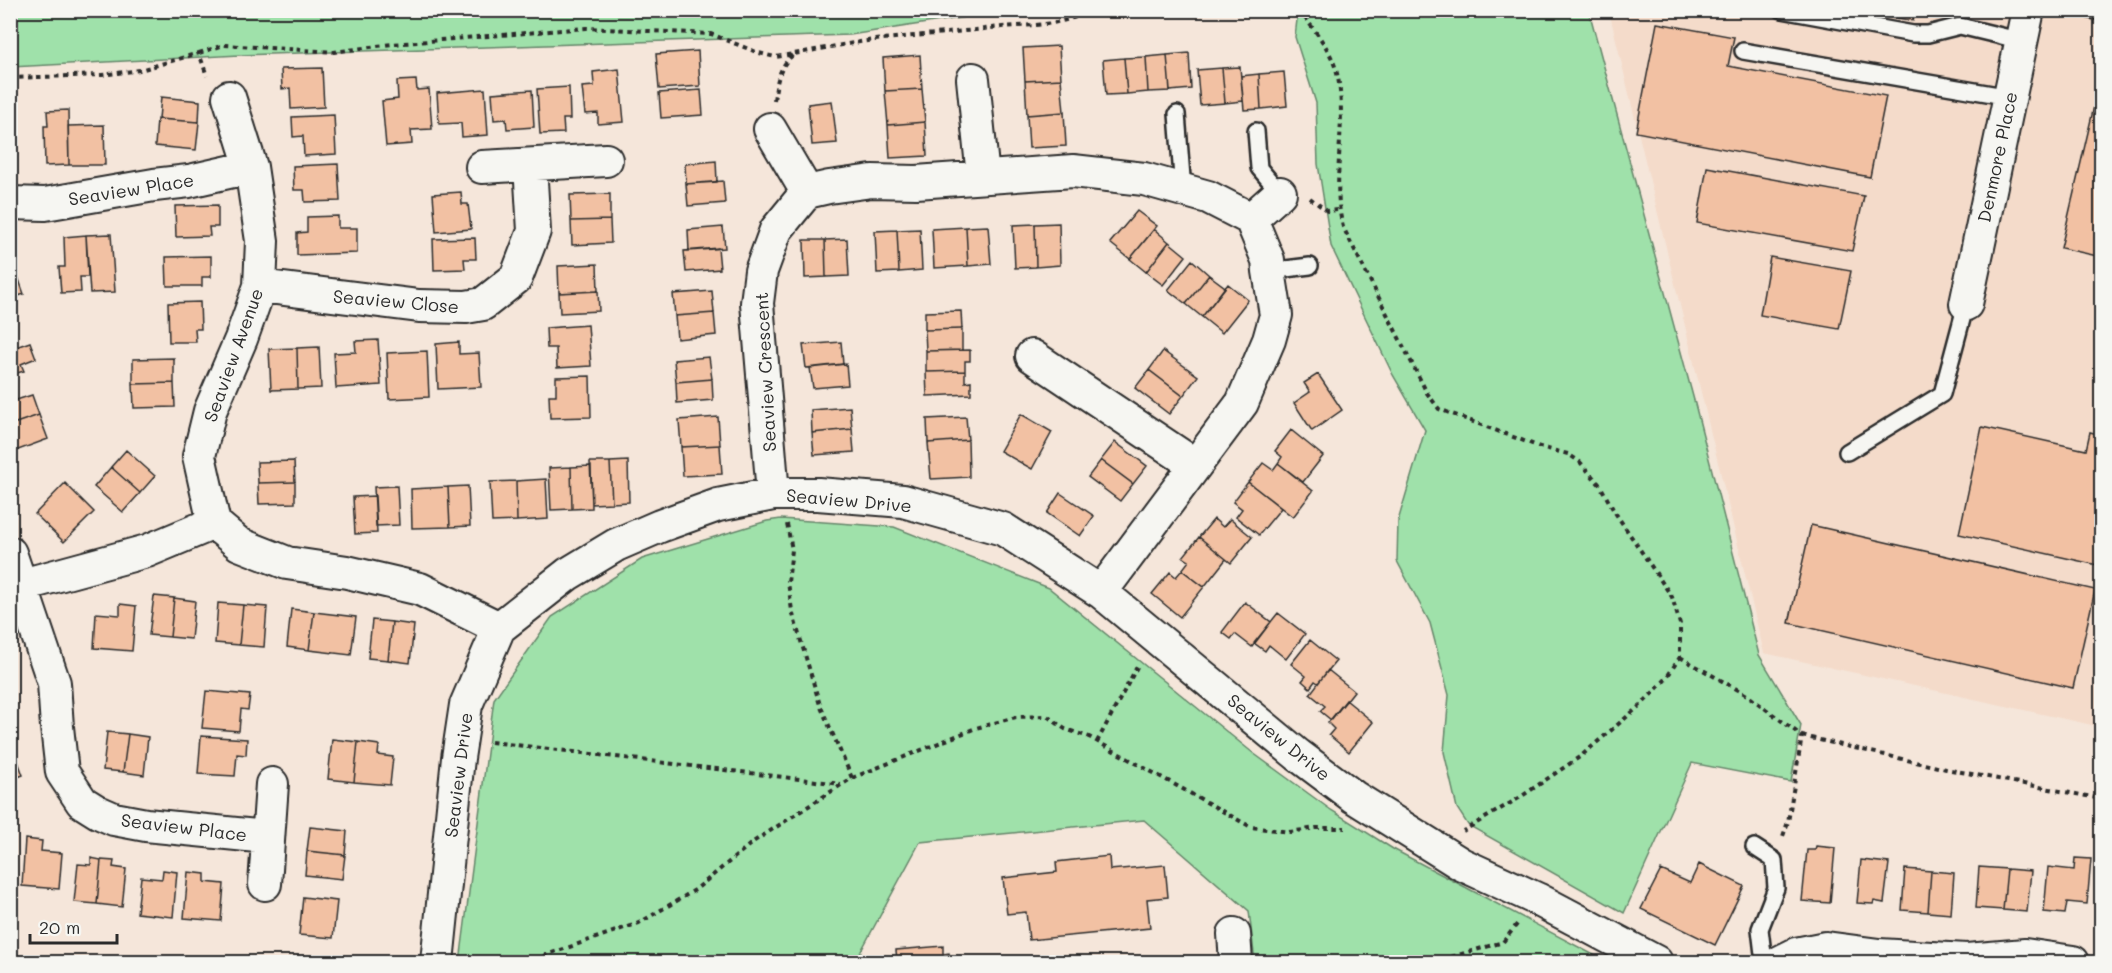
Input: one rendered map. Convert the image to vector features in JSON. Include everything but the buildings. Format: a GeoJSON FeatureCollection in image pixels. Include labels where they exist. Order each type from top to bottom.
{"type":"FeatureCollection","features":[{"type":"Feature","properties":{"kind":"street","name":"Denmore Place"},"geometry":{"type":"LineString","coordinates":[[1966,304],[2028,10]]}},
{"type":"Feature","properties":{"kind":"street"},"geometry":{"type":"LineString","coordinates":[[973,79],[983,177]]}},
{"type":"Feature","properties":{"kind":"street","name":"Seaview Avenue"},"geometry":{"type":"LineString","coordinates":[[214,523],[200,456],[210,411],[241,339],[260,286],[262,241],[251,167],[229,97]]}},
{"type":"Feature","properties":{"kind":"street"},"geometry":{"type":"LineString","coordinates":[[770,129],[807,192],[872,181],[916,182],[1073,171],[1144,179],[1208,197],[1251,219],[1268,260],[1276,315],[1269,340],[1242,403],[1101,592]]}},
{"type":"Feature","properties":{"kind":"street"},"geometry":{"type":"LineString","coordinates":[[482,167],[606,160]]}},
{"type":"Feature","properties":{"kind":"street","name":"Seaview Close"},"geometry":{"type":"LineString","coordinates":[[260,286],[419,306],[466,308],[483,304],[516,278],[534,231],[530,165]]}},
{"type":"Feature","properties":{"kind":"street","name":"Seaview Place"},"geometry":{"type":"LineString","coordinates":[[10,203],[45,204],[189,181],[251,167]]}},
{"type":"Feature","properties":{"kind":"street","name":"Seaview Crescent"},"geometry":{"type":"LineString","coordinates":[[776,494],[757,303],[761,271],[776,230],[807,192]]}},
{"type":"Feature","properties":{"kind":"street"},"geometry":{"type":"LineString","coordinates":[[1251,219],[1280,193]]}},
{"type":"Feature","properties":{"kind":"street"},"geometry":{"type":"LineString","coordinates":[[1032,356],[1195,465]]}},
{"type":"Feature","properties":{"kind":"street","name":"Seaview Drive"},"geometry":{"type":"LineString","coordinates":[[437,963],[466,705],[499,628],[568,574],[616,545],[660,526],[718,506],[776,494],[818,494],[903,501],[1003,529],[1101,592],[1354,797],[1461,864],[1537,899],[1656,963]]}},
{"type":"Feature","properties":{"kind":"street"},"geometry":{"type":"LineString","coordinates":[[22,585],[147,551],[214,523],[239,544],[288,563],[347,572],[420,589],[499,628]]}},
{"type":"Feature","properties":{"kind":"street","name":"Seaview Place"},"geometry":{"type":"LineString","coordinates":[[10,553],[54,683],[62,772],[82,802],[114,819],[147,825],[267,837]]}},
{"type":"Feature","properties":{"kind":"street","name":"Seaview Place"},"geometry":{"type":"LineString","coordinates":[[265,884],[272,784]]}},
{"type":"Feature","properties":{"kind":"street"},"geometry":{"type":"LineString","coordinates":[[1780,963],[1796,954],[1826,948],[1879,955],[1967,960],[2025,955],[2073,963]]}},
{"type":"Feature","properties":{"kind":"lane"},"geometry":{"type":"LineString","coordinates":[[1782,10],[1913,34],[1929,34],[1960,26],[2022,41]]}},
{"type":"Feature","properties":{"kind":"lane"},"geometry":{"type":"LineString","coordinates":[[2090,10],[2102,12]]}},
{"type":"Feature","properties":{"kind":"lane"},"geometry":{"type":"LineString","coordinates":[[1743,51],[2010,97]]}},
{"type":"Feature","properties":{"kind":"lane"},"geometry":{"type":"LineString","coordinates":[[1178,114],[1184,190]]}},
{"type":"Feature","properties":{"kind":"lane"},"geometry":{"type":"LineString","coordinates":[[1256,131],[1259,168],[1280,193]]}},
{"type":"Feature","properties":{"kind":"lane"},"geometry":{"type":"LineString","coordinates":[[1269,271],[1310,266]]}},
{"type":"Feature","properties":{"kind":"lane"},"geometry":{"type":"LineString","coordinates":[[1847,452],[1942,394],[1966,304]]}},
{"type":"Feature","properties":{"kind":"lane"},"geometry":{"type":"LineString","coordinates":[[1754,847],[1774,860],[1776,888],[1760,929],[1764,963]]}},
{"type":"Feature","properties":{"kind":"path"},"geometry":{"type":"LineString","coordinates":[[10,78],[102,75],[140,70],[224,45],[334,52],[392,44],[586,28],[711,34],[775,57],[874,40],[941,35],[987,28],[1052,25],[1074,19],[1092,10]]}},
{"type":"Feature","properties":{"kind":"path"},"geometry":{"type":"LineString","coordinates":[[1299,10],[1322,40],[1337,75],[1340,101],[1338,200],[1343,227],[1427,393],[1439,409],[1540,447],[1568,454],[1580,462],[1600,485],[1614,511],[1672,597],[1680,624],[1680,657],[1665,680],[1643,703],[1581,756],[1519,798],[1434,848]]}},
{"type":"Feature","properties":{"kind":"path"},"geometry":{"type":"LineString","coordinates":[[199,54],[202,67],[212,86],[229,97]]}},
{"type":"Feature","properties":{"kind":"path"},"geometry":{"type":"LineString","coordinates":[[770,129],[779,72],[786,61],[795,54]]}},
{"type":"Feature","properties":{"kind":"path"},"geometry":{"type":"LineString","coordinates":[[776,494],[792,550],[788,582],[792,611],[820,705],[852,778]]}},
{"type":"Feature","properties":{"kind":"path"},"geometry":{"type":"LineString","coordinates":[[1097,742],[1154,635]]}},
{"type":"Feature","properties":{"kind":"path"},"geometry":{"type":"LineString","coordinates":[[1680,657],[1747,695],[1802,736],[1946,769],[2102,799]]}},
{"type":"Feature","properties":{"kind":"path"},"geometry":{"type":"LineString","coordinates":[[526,963],[639,922],[695,890],[753,842],[852,778],[976,728],[1016,717],[1047,716],[1065,729],[1097,742],[1251,827],[1290,832],[1316,828],[1348,828]]}},
{"type":"Feature","properties":{"kind":"path"},"geometry":{"type":"LineString","coordinates":[[1774,860],[1788,822],[1802,736]]}},
{"type":"Feature","properties":{"kind":"path"},"geometry":{"type":"LineString","coordinates":[[461,738],[842,784]]}},
{"type":"Feature","properties":{"kind":"path"},"geometry":{"type":"LineString","coordinates":[[1434,963],[1503,942],[1537,899]]}},
{"type":"Feature","properties":{"kind":"shaded area"},"geometry":{"type":"Polygon","coordinates":[[[1609,11],[2101,11],[2101,727],[1764,653],[1609,11]]]}},
{"type":"Feature","properties":{"kind":"green space"},"geometry":{"type":"Polygon","coordinates":[[[11,10],[1004,11],[850,35],[240,55],[11,67],[11,10]]]}},
{"type":"Feature","properties":{"kind":"green space"},"geometry":{"type":"Polygon","coordinates":[[[1298,11],[1589,11],[1695,404],[1759,655],[1801,725],[1791,782],[1692,763],[1624,913],[1468,825],[1457,808],[1444,752],[1449,695],[1430,623],[1397,561],[1398,521],[1425,430],[1393,375],[1331,246],[1318,164],[1316,103],[1295,37],[1298,11]]]}},
{"type":"Feature","properties":{"kind":"green space"},"geometry":{"type":"Polygon","coordinates":[[[781,519],[894,527],[1049,588],[1253,753],[1331,810],[1393,849],[1607,962],[1255,962],[1249,911],[1144,820],[920,842],[855,962],[460,962],[494,699],[552,617],[642,559],[767,521],[781,519]]]}}]}
